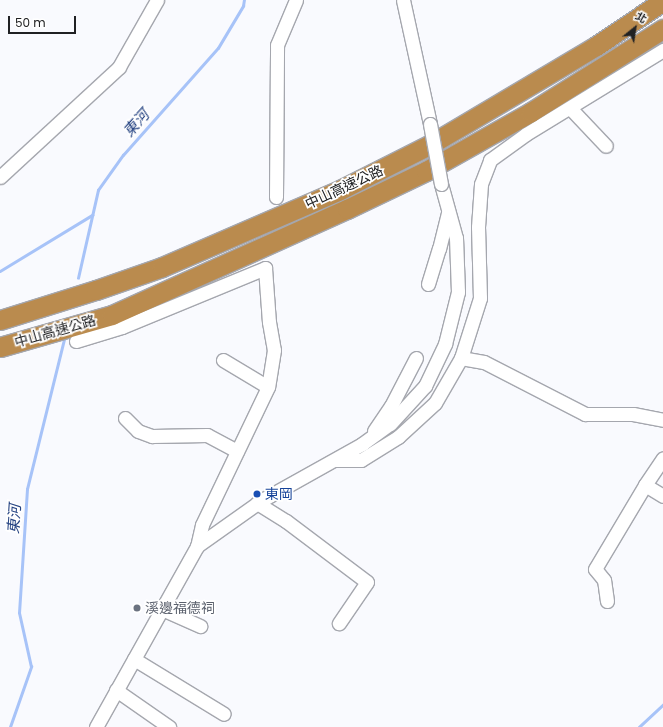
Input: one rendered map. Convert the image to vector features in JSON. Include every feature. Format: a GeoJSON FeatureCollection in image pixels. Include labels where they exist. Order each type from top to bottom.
{"type":"FeatureCollection","features":[{"type":"Feature","properties":{"kind":"highway","name":"中山高速公路"},"geometry":{"type":"LineString","coordinates":[[0,320],[73,298],[162,267],[246,232],[340,190],[424,148],[596,46],[663,1]]}},
{"type":"Feature","properties":{"kind":"highway","name":"中山高速公路"},"geometry":{"type":"LineString","coordinates":[[0,347],[70,333],[178,286],[347,209],[426,170],[531,112],[663,29]]}},
{"type":"Feature","properties":{"kind":"street"},"geometry":{"type":"LineString","coordinates":[[0,177],[119,67],[157,0]]}},
{"type":"Feature","properties":{"kind":"street"},"geometry":{"type":"LineString","coordinates":[[276,197],[277,44],[296,0]]}},
{"type":"Feature","properties":{"kind":"street"},"geometry":{"type":"LineString","coordinates":[[197,546],[257,503],[369,439],[390,424],[425,386],[445,344],[458,292],[456,238],[441,184],[430,124],[403,0]]}},
{"type":"Feature","properties":{"kind":"street"},"geometry":{"type":"LineString","coordinates":[[333,460],[360,460],[398,437],[435,403],[461,358],[480,298],[478,227],[481,184],[490,160],[526,134],[663,50]]}},
{"type":"Feature","properties":{"kind":"street"},"geometry":{"type":"LineString","coordinates":[[570,108],[606,146]]}},
{"type":"Feature","properties":{"kind":"street"},"geometry":{"type":"LineString","coordinates":[[428,284],[439,249],[448,210]]}},
{"type":"Feature","properties":{"kind":"street"},"geometry":{"type":"LineString","coordinates":[[70,333],[122,326],[266,268],[269,322],[274,350],[268,387],[202,525],[197,546],[96,727]]}},
{"type":"Feature","properties":{"kind":"street"},"geometry":{"type":"LineString","coordinates":[[369,439],[391,406],[416,358]]}},
{"type":"Feature","properties":{"kind":"street"},"geometry":{"type":"LineString","coordinates":[[461,358],[484,362],[585,414],[633,414],[663,420]]}},
{"type":"Feature","properties":{"kind":"street"},"geometry":{"type":"LineString","coordinates":[[223,360],[268,387]]}},
{"type":"Feature","properties":{"kind":"street"},"geometry":{"type":"LineString","coordinates":[[125,418],[138,431],[152,436],[206,435],[237,451]]}},
{"type":"Feature","properties":{"kind":"street"},"geometry":{"type":"LineString","coordinates":[[607,601],[604,580],[595,569],[645,485],[663,458]]}},
{"type":"Feature","properties":{"kind":"street"},"geometry":{"type":"LineString","coordinates":[[645,485],[663,496]]}},
{"type":"Feature","properties":{"kind":"street"},"geometry":{"type":"LineString","coordinates":[[257,503],[286,521],[368,582],[339,623]]}},
{"type":"Feature","properties":{"kind":"street"},"geometry":{"type":"LineString","coordinates":[[162,609],[200,626]]}},
{"type":"Feature","properties":{"kind":"street"},"geometry":{"type":"LineString","coordinates":[[134,659],[224,714]]}},
{"type":"Feature","properties":{"kind":"street"},"geometry":{"type":"LineString","coordinates":[[116,690],[169,727]]}},
{"type":"Feature","properties":{"kind":"waterway","name":"東河"},"geometry":{"type":"LineString","coordinates":[[78,278],[98,190],[123,155],[218,48],[243,6],[244,0]]}},
{"type":"Feature","properties":{"kind":"waterway"},"geometry":{"type":"LineString","coordinates":[[0,271],[92,215]]}},
{"type":"Feature","properties":{"kind":"waterway","name":"東河"},"geometry":{"type":"LineString","coordinates":[[10,727],[31,667],[19,613],[27,489],[65,335]]}},
{"type":"Feature","properties":{"kind":"waterway"},"geometry":{"type":"LineString","coordinates":[[639,727],[663,705]]}},
{"type":"Feature","properties":{"kind":"place","name":"東岡"},"geometry":{"type":"Point","coordinates":[257,494]}},
{"type":"Feature","properties":{"kind":"place","name":"溪邊福德祠"},"geometry":{"type":"Point","coordinates":[137,608]}}]}
